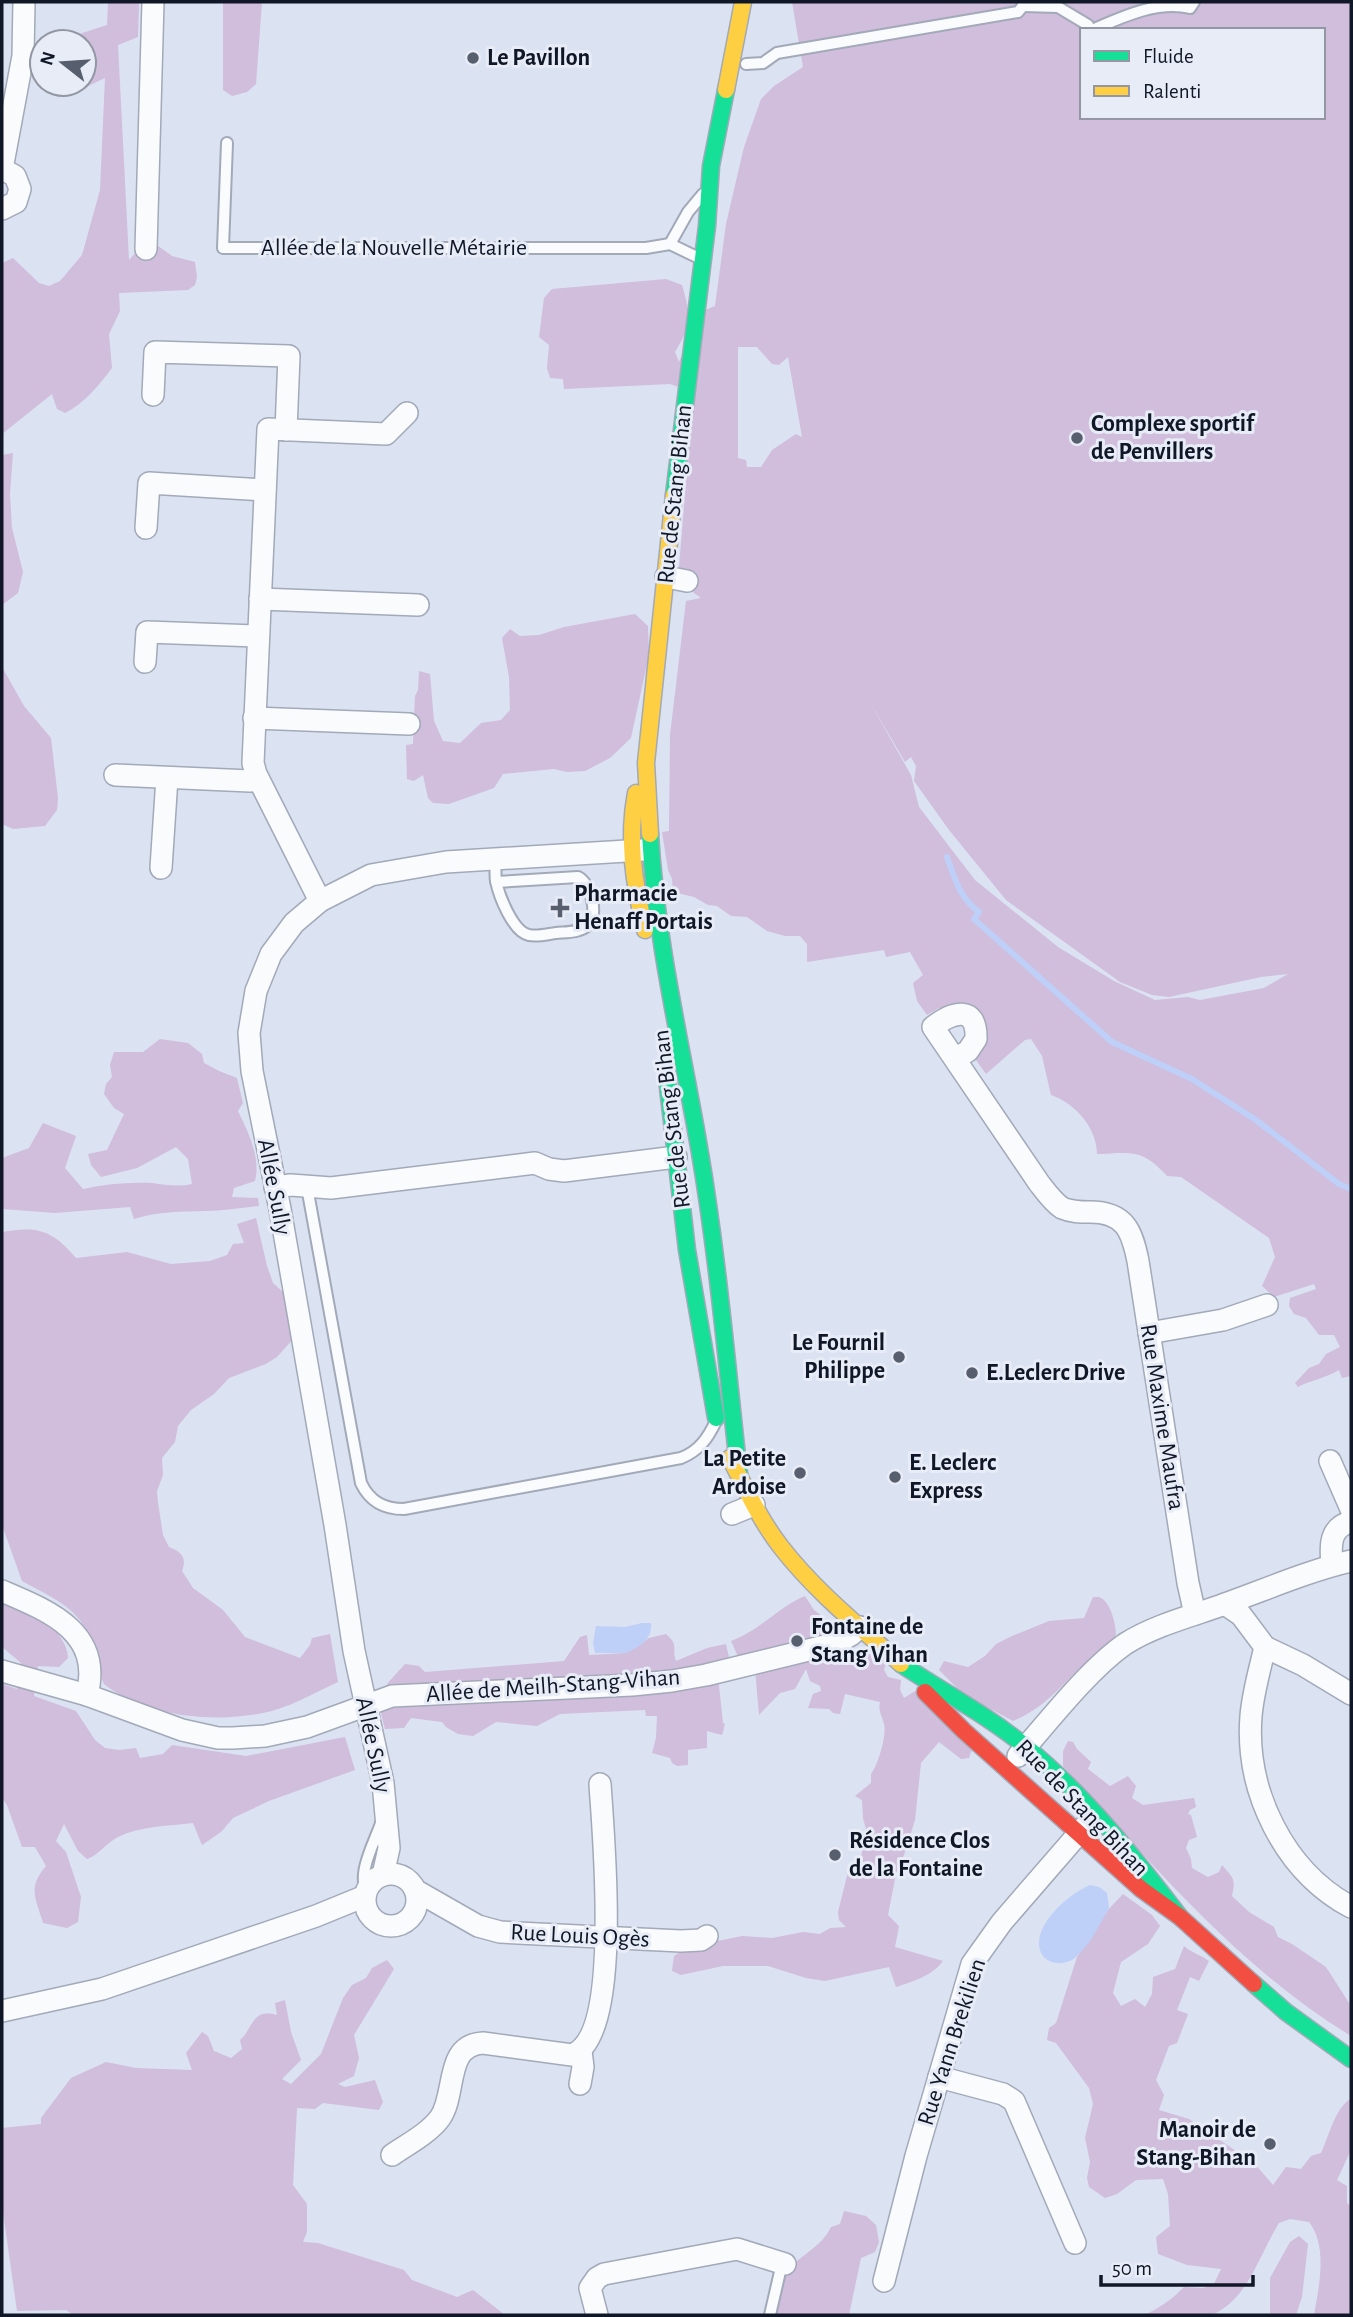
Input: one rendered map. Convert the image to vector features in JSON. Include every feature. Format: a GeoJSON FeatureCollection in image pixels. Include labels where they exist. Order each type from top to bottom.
{"type":"FeatureCollection","features":[{"type":"Feature","properties":{"kind":"street"},"geometry":{"type":"LineString","coordinates":[[2,209],[16,202],[20,189],[15,176],[2,169],[23,56],[23,2]]}},
{"type":"Feature","properties":{"kind":"street"},"geometry":{"type":"LineString","coordinates":[[146,249],[153,2]]}},
{"type":"Feature","properties":{"kind":"street","name":"Rue de Stang Bihan"},"geometry":{"type":"LineString","coordinates":[[707,226],[719,189],[739,62],[743,2]]}},
{"type":"Feature","properties":{"kind":"street","name":"Rue de Stang Bihan"},"geometry":{"type":"LineString","coordinates":[[663,1040],[650,952],[632,878],[640,850],[633,806],[646,763],[677,579],[702,260],[715,138],[757,14]]}},
{"type":"Feature","properties":{"kind":"street"},"geometry":{"type":"LineString","coordinates":[[153,395],[155,352],[289,356],[286,430]]}},
{"type":"Feature","properties":{"kind":"street"},"geometry":{"type":"LineString","coordinates":[[320,901],[258,779],[253,763],[268,429],[386,434],[407,414]]}},
{"type":"Feature","properties":{"kind":"street"},"geometry":{"type":"LineString","coordinates":[[146,528],[149,482],[265,490]]}},
{"type":"Feature","properties":{"kind":"street"},"geometry":{"type":"LineString","coordinates":[[260,598],[418,605]]}},
{"type":"Feature","properties":{"kind":"street"},"geometry":{"type":"LineString","coordinates":[[145,662],[146,632],[258,636]]}},
{"type":"Feature","properties":{"kind":"street"},"geometry":{"type":"LineString","coordinates":[[254,718],[409,724]]}},
{"type":"Feature","properties":{"kind":"street"},"geometry":{"type":"LineString","coordinates":[[115,775],[250,781],[258,779]]}},
{"type":"Feature","properties":{"kind":"street"},"geometry":{"type":"LineString","coordinates":[[161,869],[167,778]]}},
{"type":"Feature","properties":{"kind":"street"},"geometry":{"type":"LineString","coordinates":[[640,850],[649,897],[660,921]]}},
{"type":"Feature","properties":{"kind":"street","name":"Allée Sully"},"geometry":{"type":"LineString","coordinates":[[405,1888],[402,1863],[386,1807],[364,1704],[335,1525],[252,1071],[250,1021],[256,991],[271,954],[294,923],[320,901],[359,880],[388,871],[429,864],[640,850]]}},
{"type":"Feature","properties":{"kind":"street","name":"Rue de Stang Bihan"},"geometry":{"type":"LineString","coordinates":[[660,921],[673,1014],[710,1218],[739,1474]]}},
{"type":"Feature","properties":{"kind":"street","name":"Rue Maxime Maufra"},"geometry":{"type":"LineString","coordinates":[[955,1059],[1039,1184],[1056,1203],[1070,1210],[1106,1213],[1118,1218],[1127,1227],[1135,1244],[1195,1614]]}},
{"type":"Feature","properties":{"kind":"street"},"geometry":{"type":"LineString","coordinates":[[666,1066],[679,1091],[694,1189],[710,1218],[687,1250]]}},
{"type":"Feature","properties":{"kind":"street","name":"Rue de Stang Bihan"},"geometry":{"type":"LineString","coordinates":[[666,1066],[687,1250],[716,1421],[727,1451],[754,1505],[781,1548],[799,1569],[902,1665],[944,1712],[1007,1769],[1141,1889],[1180,1917],[1286,2011],[1351,2059]]}},
{"type":"Feature","properties":{"kind":"street"},"geometry":{"type":"LineString","coordinates":[[275,1187],[291,1185],[331,1188],[535,1163],[550,1170],[564,1171],[676,1157]]}},
{"type":"Feature","properties":{"kind":"street"},"geometry":{"type":"LineString","coordinates":[[1149,1333],[1223,1320],[1267,1305]]}},
{"type":"Feature","properties":{"kind":"street"},"geometry":{"type":"LineString","coordinates":[[1330,1461],[1351,1509]]}},
{"type":"Feature","properties":{"kind":"street"},"geometry":{"type":"LineString","coordinates":[[732,1514],[754,1505]]}},
{"type":"Feature","properties":{"kind":"street"},"geometry":{"type":"LineString","coordinates":[[1007,1769],[1087,1679],[1118,1649],[1140,1636],[1195,1614],[1341,1562],[1331,1543],[1334,1533],[1342,1525],[1351,1522]]}},
{"type":"Feature","properties":{"kind":"street"},"geometry":{"type":"LineString","coordinates":[[2,1591],[52,1614],[72,1630],[88,1657],[91,1677],[86,1695]]}},
{"type":"Feature","properties":{"kind":"street"},"geometry":{"type":"LineString","coordinates":[[1225,1604],[1241,1615],[1265,1647],[1303,1665],[1351,1694]]}},
{"type":"Feature","properties":{"kind":"street","name":"Allée de Meilh-Stang-Vihan"},"geometry":{"type":"LineString","coordinates":[[2,1671],[86,1695],[182,1730],[225,1738],[265,1736],[307,1727],[392,1696],[632,1685],[706,1675],[837,1643],[860,1627]]}},
{"type":"Feature","properties":{"kind":"street"},"geometry":{"type":"LineString","coordinates":[[1265,1647],[1251,1717],[1251,1750],[1260,1794],[1271,1822],[1294,1857],[1328,1892],[1351,1907]]}},
{"type":"Feature","properties":{"kind":"street","name":"Rue de Stang Bihan"},"geometry":{"type":"LineString","coordinates":[[902,1665],[977,1711],[1026,1747],[1060,1778],[1136,1860],[1180,1917]]}},
{"type":"Feature","properties":{"kind":"street"},"geometry":{"type":"LineString","coordinates":[[392,2155],[439,2120],[448,2101],[455,2065],[459,2056],[470,2045],[483,2043],[572,2055],[581,2051],[592,2034],[603,1979],[607,1937],[600,1784]]}},
{"type":"Feature","properties":{"kind":"street"},"geometry":{"type":"LineString","coordinates":[[1079,1833],[1087,1824],[1121,1857],[1136,1860]]}},
{"type":"Feature","properties":{"kind":"street","name":"Rue Yann Brekilien"},"geometry":{"type":"LineString","coordinates":[[884,2281],[939,2077],[976,1957],[1002,1922],[1079,1833]]}},
{"type":"Feature","properties":{"kind":"street"},"geometry":{"type":"LineString","coordinates":[[371,1883],[405,1888],[407,1920],[393,1926],[379,1924],[367,1900],[371,1883]]}},
{"type":"Feature","properties":{"kind":"street","name":"Rue Louis Ogès"},"geometry":{"type":"LineString","coordinates":[[405,1888],[478,1926],[500,1932],[681,1941],[701,1940],[707,1936]]}},
{"type":"Feature","properties":{"kind":"street"},"geometry":{"type":"LineString","coordinates":[[2,2011],[102,1989],[367,1900]]}},
{"type":"Feature","properties":{"kind":"street"},"geometry":{"type":"LineString","coordinates":[[580,2084],[583,2067],[581,2051]]}},
{"type":"Feature","properties":{"kind":"street"},"geometry":{"type":"LineString","coordinates":[[939,2077],[1003,2094],[1014,2101],[1075,2243]]}},
{"type":"Feature","properties":{"kind":"street"},"geometry":{"type":"LineString","coordinates":[[597,2315],[590,2288],[597,2278],[604,2274],[737,2249],[784,2263]]}},
{"type":"Feature","properties":{"kind":"lane"},"geometry":{"type":"LineString","coordinates":[[739,62],[763,63],[777,52],[1018,12],[1023,4],[1058,7],[1090,27],[1150,6],[1172,2],[1190,8],[1194,2]]}},
{"type":"Feature","properties":{"kind":"lane","name":"Allée de la Nouvelle Métairie"},"geometry":{"type":"LineString","coordinates":[[227,143],[223,248],[646,248],[670,244]]}},
{"type":"Feature","properties":{"kind":"lane"},"geometry":{"type":"LineString","coordinates":[[702,260],[670,244],[688,212],[709,188]]}},
{"type":"Feature","properties":{"kind":"lane"},"geometry":{"type":"LineString","coordinates":[[495,860],[496,883],[512,921],[530,936],[578,931],[587,926],[593,917],[590,894],[585,881],[578,877],[496,883]]}},
{"type":"Feature","properties":{"kind":"lane"},"geometry":{"type":"LineString","coordinates":[[307,1188],[359,1475],[364,1490],[380,1505],[390,1509],[404,1509],[681,1458],[696,1450],[707,1438],[716,1421]]}},
{"type":"Feature","properties":{"kind":"lane","name":"Allée Sully"},"geometry":{"type":"LineString","coordinates":[[367,1900],[362,1879],[386,1807]]}},
{"type":"Feature","properties":{"kind":"lane"},"geometry":{"type":"LineString","coordinates":[[769,2315],[784,2263]]}},
{"type":"Feature","properties":{"kind":"shaded area"},"geometry":{"type":"Polygon","coordinates":[[[108,2],[139,2],[138,37],[118,45],[129,260],[139,249],[154,243],[172,256],[195,262],[195,285],[188,290],[119,293],[120,311],[109,334],[112,368],[102,381],[85,399],[65,413],[57,409],[52,394],[2,434],[2,263],[13,258],[39,283],[49,286],[60,281],[82,255],[100,190],[105,78],[98,81],[98,28],[107,25],[108,2]]]}},
{"type":"Feature","properties":{"kind":"shaded area"},"geometry":{"type":"Polygon","coordinates":[[[223,2],[262,2],[256,84],[247,92],[232,96],[223,90],[223,2]]]}},
{"type":"Feature","properties":{"kind":"shaded area","name":"Complexe sportif de Penvillers"},"geometry":{"type":"Polygon","coordinates":[[[792,2],[1351,2],[1351,1376],[1342,1378],[1339,1370],[1298,1387],[1295,1383],[1309,1368],[1319,1364],[1326,1354],[1340,1347],[1334,1335],[1319,1335],[1306,1318],[1294,1314],[1289,1306],[1290,1298],[1316,1289],[1314,1284],[1274,1297],[1262,1286],[1275,1257],[1269,1238],[1181,1177],[1167,1176],[1143,1156],[1127,1153],[1097,1154],[1093,1135],[1083,1118],[1068,1104],[1051,1095],[1042,1056],[1031,1039],[1025,1040],[986,1074],[973,1056],[977,1016],[957,1027],[939,1008],[927,1015],[917,1001],[913,983],[923,975],[910,952],[886,957],[884,950],[807,962],[807,944],[800,936],[785,936],[767,931],[747,917],[731,916],[717,906],[673,892],[662,832],[669,831],[670,735],[686,601],[701,598],[687,588],[679,568],[693,392],[670,384],[564,389],[563,379],[550,378],[547,368],[549,345],[539,337],[544,298],[552,289],[666,279],[682,285],[687,304],[687,327],[675,352],[679,362],[700,312],[715,306],[726,224],[744,147],[761,99],[774,86],[803,67],[792,2]],[[738,347],[738,458],[746,460],[747,467],[761,467],[772,450],[796,434],[802,437],[788,357],[779,365],[772,364],[757,347],[738,347]],[[868,699],[911,775],[919,807],[975,880],[1058,947],[1114,981],[1155,1000],[1188,997],[1200,1000],[1264,988],[1288,974],[1261,977],[1169,997],[1152,995],[1120,982],[1006,900],[949,830],[914,781],[916,766],[911,757],[905,762],[868,699]]]}},
{"type":"Feature","properties":{"kind":"shaded area"},"geometry":{"type":"Polygon","coordinates":[[[13,453],[10,494],[12,528],[23,572],[18,593],[2,605],[2,455],[13,453]]]}},
{"type":"Feature","properties":{"kind":"shaded area"},"geometry":{"type":"Polygon","coordinates":[[[635,614],[648,626],[649,655],[631,738],[610,758],[585,771],[567,772],[554,769],[503,774],[494,788],[449,804],[433,803],[428,798],[423,775],[414,781],[407,779],[406,745],[413,744],[419,671],[430,674],[434,721],[443,741],[460,743],[481,723],[501,720],[510,710],[509,677],[502,638],[510,629],[520,636],[539,635],[564,627],[635,614]]]}},
{"type":"Feature","properties":{"kind":"shaded area"},"geometry":{"type":"Polygon","coordinates":[[[2,667],[24,706],[51,738],[58,798],[57,810],[45,826],[13,829],[2,824],[2,667]]]}},
{"type":"Feature","properties":{"kind":"shaded area"},"geometry":{"type":"Polygon","coordinates":[[[160,1039],[188,1043],[202,1054],[204,1063],[237,1078],[243,1103],[238,1111],[252,1145],[256,1172],[255,1181],[234,1188],[232,1197],[258,1198],[259,1206],[161,1213],[134,1219],[130,1207],[55,1213],[2,1209],[2,1158],[29,1148],[43,1123],[76,1136],[65,1168],[83,1189],[126,1183],[177,1186],[192,1184],[188,1159],[176,1147],[137,1168],[101,1177],[91,1165],[88,1154],[107,1150],[124,1114],[114,1108],[104,1094],[106,1084],[112,1077],[110,1065],[114,1052],[143,1052],[160,1039]]]}},
{"type":"Feature","properties":{"kind":"shaded area"},"geometry":{"type":"Polygon","coordinates":[[[256,1218],[273,1283],[284,1293],[294,1338],[277,1357],[266,1364],[229,1378],[214,1394],[191,1410],[178,1426],[175,1442],[162,1458],[163,1475],[157,1491],[163,1535],[169,1547],[182,1556],[182,1571],[193,1588],[223,1610],[245,1637],[300,1658],[312,1638],[330,1634],[338,1682],[273,1711],[223,1717],[180,1715],[140,1704],[104,1684],[91,1641],[78,1618],[59,1602],[22,1581],[2,1525],[2,1232],[43,1232],[59,1241],[76,1258],[127,1252],[171,1264],[210,1261],[227,1255],[233,1244],[244,1243],[237,1224],[256,1218]]]}},
{"type":"Feature","properties":{"kind":"shaded area"},"geometry":{"type":"Polygon","coordinates":[[[2,1595],[44,1620],[61,1638],[66,1648],[68,1658],[59,1667],[38,1666],[34,1696],[76,1711],[95,1740],[105,1748],[136,1748],[140,1758],[163,1754],[172,1745],[246,1756],[345,1737],[355,1770],[269,1801],[233,1818],[221,1832],[202,1845],[193,1823],[155,1827],[118,1837],[87,1859],[78,1851],[64,1824],[56,1841],[66,1852],[81,1897],[78,1922],[67,1928],[43,1923],[35,1887],[46,1866],[35,1847],[22,1847],[2,1798],[2,1684],[17,1689],[21,1663],[2,1647],[2,1595]]]}},
{"type":"Feature","properties":{"kind":"shaded area"},"geometry":{"type":"Polygon","coordinates":[[[805,1596],[814,1610],[845,1633],[850,1658],[873,1653],[886,1663],[884,1670],[888,1677],[901,1680],[900,1690],[904,1698],[915,1691],[972,1749],[969,1758],[961,1759],[939,1742],[921,1763],[915,1820],[896,1874],[888,1915],[899,1926],[895,1947],[943,1961],[928,1974],[896,1987],[889,1967],[825,1981],[768,1966],[723,1966],[681,1975],[672,1971],[674,1956],[688,1947],[742,1936],[772,1938],[803,1932],[820,1934],[830,1928],[846,1927],[839,1920],[838,1912],[847,1876],[861,1856],[867,1833],[862,1800],[855,1796],[871,1783],[871,1774],[881,1750],[885,1729],[880,1702],[845,1694],[840,1714],[829,1709],[808,1708],[813,1694],[821,1691],[820,1686],[810,1681],[806,1669],[795,1689],[780,1693],[759,1715],[755,1669],[740,1661],[731,1641],[752,1631],[786,1606],[805,1596]]]}},
{"type":"Feature","properties":{"kind":"shaded area"},"geometry":{"type":"Polygon","coordinates":[[[1093,1597],[1101,1598],[1110,1608],[1115,1625],[1115,1640],[1084,1664],[1047,1700],[1023,1717],[1013,1721],[964,1695],[939,1670],[944,1661],[968,1667],[985,1656],[996,1644],[1049,1621],[1084,1618],[1093,1597]]]}},
{"type":"Feature","properties":{"kind":"shaded area"},"geometry":{"type":"Polygon","coordinates":[[[666,1634],[674,1644],[676,1661],[707,1648],[726,1644],[730,1662],[717,1667],[725,1724],[722,1735],[707,1731],[707,1748],[688,1750],[688,1765],[677,1766],[670,1758],[652,1753],[657,1716],[646,1716],[645,1710],[560,1714],[537,1726],[496,1722],[473,1736],[458,1734],[442,1722],[411,1718],[404,1728],[385,1729],[380,1707],[382,1693],[405,1664],[419,1666],[425,1672],[564,1661],[580,1637],[587,1635],[589,1655],[626,1653],[649,1638],[666,1634]]]}},
{"type":"Feature","properties":{"kind":"shaded area"},"geometry":{"type":"Polygon","coordinates":[[[1068,1741],[1073,1742],[1091,1762],[1088,1769],[1110,1786],[1128,1776],[1136,1786],[1132,1798],[1143,1805],[1194,1798],[1196,1807],[1188,1814],[1191,1815],[1197,1837],[1189,1840],[1186,1848],[1192,1868],[1208,1877],[1219,1872],[1222,1865],[1233,1879],[1232,1896],[1249,1912],[1274,1927],[1278,1937],[1326,1967],[1351,2006],[1351,2036],[1310,2009],[1233,1946],[1163,1876],[1063,1766],[1063,1751],[1068,1741]]]}},
{"type":"Feature","properties":{"kind":"shaded area"},"geometry":{"type":"Polygon","coordinates":[[[1123,1894],[1152,1915],[1160,1926],[1148,1944],[1121,1962],[1113,1993],[1121,2006],[1135,1999],[1145,2007],[1152,1994],[1153,1977],[1175,1969],[1184,1946],[1209,1961],[1199,1981],[1190,1977],[1177,2010],[1188,2014],[1177,2043],[1169,2046],[1156,2080],[1164,2095],[1159,2110],[1189,2119],[1255,2164],[1273,2185],[1286,2167],[1301,2169],[1311,2156],[1321,2153],[1336,2116],[1351,2098],[1351,2150],[1337,2180],[1347,2186],[1347,2203],[1351,2206],[1351,2315],[1314,2315],[1320,2267],[1318,2243],[1309,2222],[1290,2219],[1279,2223],[1245,2286],[1226,2307],[1209,2315],[1144,2315],[1165,2303],[1184,2287],[1203,2288],[1214,2284],[1221,2269],[1187,2265],[1158,2254],[1156,2237],[1170,2226],[1168,2194],[1163,2179],[1136,2180],[1117,2194],[1105,2198],[1089,2187],[1087,2178],[1090,2162],[1085,2138],[1093,2104],[1089,2088],[1056,2043],[1047,2040],[1049,2028],[1056,2023],[1077,1957],[1108,1910],[1123,1894]]]}},
{"type":"Feature","properties":{"kind":"shaded area"},"geometry":{"type":"Polygon","coordinates":[[[387,1960],[394,1969],[354,2035],[359,2058],[354,2076],[338,2084],[345,2087],[375,2080],[383,2102],[379,2110],[323,2103],[315,2109],[297,2108],[293,2185],[307,2204],[307,2232],[303,2242],[318,2243],[404,2270],[412,2280],[457,2297],[473,2290],[505,2315],[74,2315],[66,2310],[17,2311],[2,2205],[2,2128],[41,2124],[41,2118],[71,2078],[106,2062],[136,2068],[192,2070],[186,2053],[202,2032],[208,2036],[214,2051],[231,2058],[242,2049],[240,2040],[254,2020],[262,2014],[277,2015],[275,2003],[285,2000],[291,2032],[301,2060],[282,2079],[291,2084],[321,2054],[343,1998],[352,1985],[366,1978],[372,1968],[387,1960]]]}},
{"type":"Feature","properties":{"kind":"shaded area"},"geometry":{"type":"Polygon","coordinates":[[[844,2211],[866,2216],[876,2225],[879,2242],[875,2252],[861,2258],[849,2315],[776,2315],[780,2285],[786,2272],[820,2242],[831,2227],[840,2224],[844,2211]]]}},
{"type":"Feature","properties":{"kind":"shaded area"},"geometry":{"type":"Polygon","coordinates":[[[1299,2236],[1308,2244],[1302,2297],[1296,2315],[1270,2315],[1270,2278],[1290,2242],[1299,2236]]]}},
{"type":"Feature","properties":{"kind":"water"},"geometry":{"type":"Polygon","coordinates":[[[651,1623],[650,1634],[636,1648],[626,1653],[595,1653],[593,1643],[596,1626],[625,1627],[651,1623]]]}},
{"type":"Feature","properties":{"kind":"water"},"geometry":{"type":"Polygon","coordinates":[[[1090,1885],[1107,1893],[1109,1908],[1090,1940],[1071,1960],[1055,1963],[1046,1959],[1040,1950],[1039,1940],[1047,1920],[1072,1895],[1090,1885]]]}},
{"type":"Feature","properties":{"kind":"waterway"},"geometry":{"type":"LineString","coordinates":[[947,857],[962,894],[979,912],[974,919],[1112,1042],[1192,1079],[1256,1120],[1339,1184],[1351,1189]]}},
{"type":"Feature","properties":{"kind":"traffic: fast"},"geometry":{"type":"LineString","coordinates":[[674,495],[707,226],[711,166],[726,90]]}},
{"type":"Feature","properties":{"kind":"traffic: fast"},"geometry":{"type":"LineString","coordinates":[[650,834],[664,954],[712,1233],[739,1474]]}},
{"type":"Feature","properties":{"kind":"traffic: fast"},"geometry":{"type":"LineString","coordinates":[[667,1079],[687,1250],[716,1418]]}},
{"type":"Feature","properties":{"kind":"traffic: fast"},"geometry":{"type":"LineString","coordinates":[[901,1664],[996,1724],[1048,1766],[1108,1828],[1180,1917]]}},
{"type":"Feature","properties":{"kind":"traffic: fast"},"geometry":{"type":"LineString","coordinates":[[1254,1984],[1286,2012],[1351,2059]]}},
{"type":"Feature","properties":{"kind":"traffic: slow"},"geometry":{"type":"LineString","coordinates":[[726,90],[743,2]]}},
{"type":"Feature","properties":{"kind":"traffic: slow"},"geometry":{"type":"LineString","coordinates":[[650,834],[646,763],[674,495]]}},
{"type":"Feature","properties":{"kind":"traffic: slow"},"geometry":{"type":"LineString","coordinates":[[636,793],[632,828],[633,862],[645,930]]}},
{"type":"Feature","properties":{"kind":"traffic: slow"},"geometry":{"type":"LineString","coordinates":[[730,1458],[766,1526],[794,1563],[838,1608],[901,1664]]}},
{"type":"Feature","properties":{"kind":"traffic: jam"},"geometry":{"type":"LineString","coordinates":[[925,1692],[964,1731],[1141,1889],[1180,1917],[1254,1984]]}},
{"type":"Feature","properties":{"kind":"place","name":"Le Pavillon"},"geometry":{"type":"Point","coordinates":[473,58]}},
{"type":"Feature","properties":{"kind":"place","name":"Complexe sportif de Penvillers"},"geometry":{"type":"Point","coordinates":[1077,438]}},
{"type":"Feature","properties":{"kind":"place","name":"Pharmacie Henaff Portais"},"geometry":{"type":"Point","coordinates":[560,908]}},
{"type":"Feature","properties":{"kind":"place","name":"Le Fournil Philippe"},"geometry":{"type":"Point","coordinates":[899,1357]}},
{"type":"Feature","properties":{"kind":"place","name":"E.Leclerc Drive"},"geometry":{"type":"Point","coordinates":[972,1373]}},
{"type":"Feature","properties":{"kind":"place","name":"La Petite Ardoise"},"geometry":{"type":"Point","coordinates":[800,1473]}},
{"type":"Feature","properties":{"kind":"place","name":"E. Leclerc Express"},"geometry":{"type":"Point","coordinates":[895,1477]}},
{"type":"Feature","properties":{"kind":"place","name":"Fontaine de Stang Vihan"},"geometry":{"type":"Point","coordinates":[797,1641]}},
{"type":"Feature","properties":{"kind":"place","name":"Résidence Clos de la Fontaine"},"geometry":{"type":"Point","coordinates":[835,1855]}},
{"type":"Feature","properties":{"kind":"place","name":"Manoir de Stang-Bihan"},"geometry":{"type":"Point","coordinates":[1270,2144]}}]}
